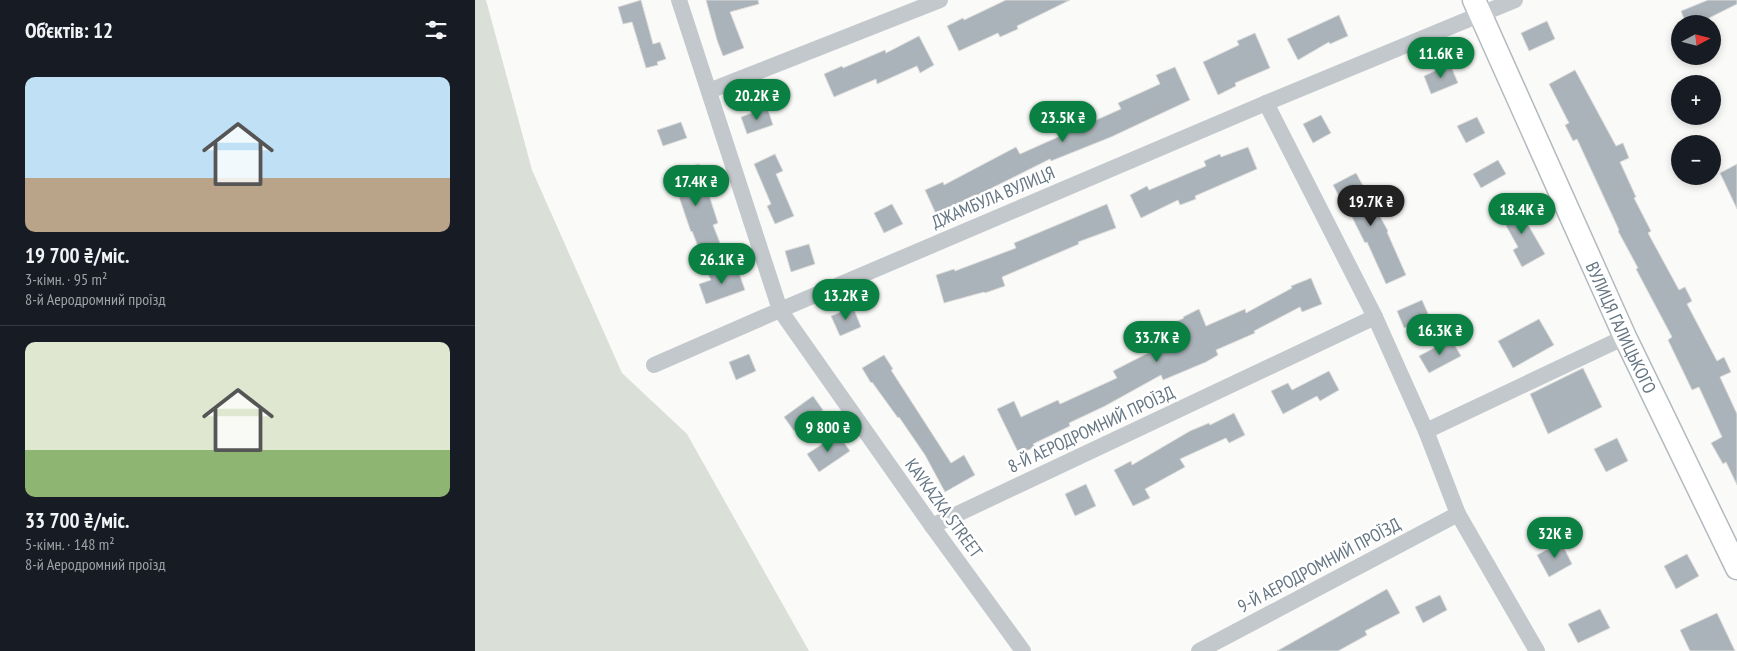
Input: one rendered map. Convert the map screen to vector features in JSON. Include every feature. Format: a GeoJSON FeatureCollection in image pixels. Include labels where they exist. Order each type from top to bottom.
{"type":"FeatureCollection","features":[{"type":"Feature","properties":{"kind":"street","name":"KAVKAZKA STREET"},"geometry":{"type":"LineString","coordinates":[[679,0],[780,310],[932,526],[1023,651]]}},
{"type":"Feature","properties":{"kind":"street"},"geometry":{"type":"LineString","coordinates":[[709,91],[940,0]]}},
{"type":"Feature","properties":{"kind":"street","name":"ДЖАМБУЛА ВУЛИЦЯ"},"geometry":{"type":"LineString","coordinates":[[654,365],[1266,103],[1477,8],[1515,0]]}},
{"type":"Feature","properties":{"kind":"street","name":"ВУЛИЦЯ ГАЛИЦЬКОГО"},"geometry":{"type":"LineString","coordinates":[[1477,8],[1625,337],[1737,568]]}},
{"type":"Feature","properties":{"kind":"street"},"geometry":{"type":"LineString","coordinates":[[1266,103],[1375,317],[1426,431],[1458,514],[1537,651]]}},
{"type":"Feature","properties":{"kind":"street","name":"8-Й АЕРОДРОМНИЙ ПРОЇЗД"},"geometry":{"type":"LineString","coordinates":[[932,526],[1375,317]]}},
{"type":"Feature","properties":{"kind":"street"},"geometry":{"type":"LineString","coordinates":[[1426,431],[1625,337]]}},
{"type":"Feature","properties":{"kind":"street","name":"9-Й АЕРОДРОМНИЙ ПРОЇЗД"},"geometry":{"type":"LineString","coordinates":[[1199,651],[1458,514]]}},
{"type":"Feature","properties":{"kind":"shaded area"},"geometry":{"type":"Polygon","coordinates":[[[475,0],[486,0],[532,170],[622,373],[687,434],[809,651],[475,651],[475,0]]]}},
{"type":"Feature","properties":{"kind":"building"},"geometry":{"type":"Polygon","coordinates":[[[641,0],[653,44],[660,42],[666,59],[657,62],[658,65],[646,68],[632,22],[623,24],[618,7],[641,0]]]}},
{"type":"Feature","properties":{"kind":"building"},"geometry":{"type":"Polygon","coordinates":[[[706,0],[758,0],[759,4],[730,12],[744,48],[723,56],[706,0]]]}},
{"type":"Feature","properties":{"kind":"building"},"geometry":{"type":"Polygon","coordinates":[[[1006,0],[1070,0],[1017,26],[1018,29],[1000,37],[998,33],[959,51],[947,26],[1006,0]]]}},
{"type":"Feature","properties":{"kind":"building"},"geometry":{"type":"Polygon","coordinates":[[[1708,0],[1737,0],[1737,4],[1715,15],[1683,15],[1681,11],[1708,0]]]}},
{"type":"Feature","properties":{"kind":"building"},"geometry":{"type":"Polygon","coordinates":[[[1339,15],[1348,36],[1330,44],[1329,42],[1298,60],[1287,39],[1339,15]]]}},
{"type":"Feature","properties":{"kind":"building"},"geometry":{"type":"Polygon","coordinates":[[[1547,21],[1555,39],[1529,51],[1521,33],[1547,21]]]}},
{"type":"Feature","properties":{"kind":"building"},"geometry":{"type":"Polygon","coordinates":[[[1255,33],[1270,68],[1235,83],[1236,86],[1218,95],[1203,62],[1239,45],[1237,41],[1255,33]]]}},
{"type":"Feature","properties":{"kind":"building"},"geometry":{"type":"Polygon","coordinates":[[[919,36],[934,65],[920,73],[917,66],[877,84],[876,79],[834,97],[824,74],[885,50],[886,53],[919,36]]]}},
{"type":"Feature","properties":{"kind":"building"},"geometry":{"type":"Polygon","coordinates":[[[1450,64],[1458,83],[1431,94],[1424,76],[1450,64]]]}},
{"type":"Feature","properties":{"kind":"building"},"geometry":{"type":"Polygon","coordinates":[[[1175,67],[1190,100],[1111,137],[1051,161],[1050,159],[936,214],[925,190],[943,182],[944,185],[1016,147],[1020,154],[1121,109],[1118,103],[1160,84],[1156,75],[1175,67]]]}},
{"type":"Feature","properties":{"kind":"building"},"geometry":{"type":"Polygon","coordinates":[[[1575,70],[1616,146],[1623,143],[1629,158],[1620,162],[1636,197],[1634,198],[1651,231],[1648,233],[1679,290],[1685,287],[1692,301],[1687,304],[1717,361],[1724,357],[1731,372],[1720,377],[1737,414],[1737,485],[1726,462],[1723,464],[1711,443],[1722,437],[1699,387],[1692,390],[1668,340],[1672,337],[1636,269],[1638,268],[1618,231],[1577,139],[1573,141],[1565,125],[1569,123],[1549,84],[1575,70]]]}},
{"type":"Feature","properties":{"kind":"building"},"geometry":{"type":"Polygon","coordinates":[[[767,107],[773,125],[747,134],[741,117],[767,107]]]}},
{"type":"Feature","properties":{"kind":"building"},"geometry":{"type":"Polygon","coordinates":[[[1321,115],[1331,133],[1313,143],[1303,124],[1321,115]]]}},
{"type":"Feature","properties":{"kind":"building"},"geometry":{"type":"Polygon","coordinates":[[[1477,117],[1485,133],[1466,143],[1457,126],[1477,117]]]}},
{"type":"Feature","properties":{"kind":"building"},"geometry":{"type":"Polygon","coordinates":[[[681,122],[687,138],[663,146],[657,130],[681,122]]]}},
{"type":"Feature","properties":{"kind":"building"},"geometry":{"type":"Polygon","coordinates":[[[1248,147],[1257,169],[1195,196],[1196,199],[1180,205],[1178,200],[1141,218],[1130,195],[1147,186],[1149,190],[1206,166],[1204,161],[1220,154],[1221,157],[1248,147]]]}},
{"type":"Feature","properties":{"kind":"building"},"geometry":{"type":"Polygon","coordinates":[[[775,154],[783,171],[776,174],[794,216],[775,224],[767,206],[771,204],[754,164],[775,154]]]}},
{"type":"Feature","properties":{"kind":"building"},"geometry":{"type":"Polygon","coordinates":[[[1498,160],[1506,174],[1481,188],[1473,174],[1498,160]]]}},
{"type":"Feature","properties":{"kind":"building"},"geometry":{"type":"Polygon","coordinates":[[[699,164],[718,223],[713,225],[722,248],[702,257],[676,188],[670,190],[665,174],[699,164]]]}},
{"type":"Feature","properties":{"kind":"building"},"geometry":{"type":"Polygon","coordinates":[[[1737,164],[1737,209],[1721,175],[1721,172],[1737,164]]]}},
{"type":"Feature","properties":{"kind":"building"},"geometry":{"type":"Polygon","coordinates":[[[1356,173],[1388,231],[1406,275],[1386,284],[1367,242],[1365,243],[1344,201],[1342,202],[1333,185],[1356,173]]]}},
{"type":"Feature","properties":{"kind":"building"},"geometry":{"type":"Polygon","coordinates":[[[1519,202],[1526,214],[1523,216],[1545,254],[1522,267],[1513,250],[1518,247],[1499,213],[1519,202]]]}},
{"type":"Feature","properties":{"kind":"building"},"geometry":{"type":"Polygon","coordinates":[[[892,204],[903,224],[884,233],[874,213],[892,204]]]}},
{"type":"Feature","properties":{"kind":"building"},"geometry":{"type":"Polygon","coordinates":[[[1107,204],[1116,228],[1078,242],[1079,244],[1002,277],[1005,286],[944,303],[936,275],[954,269],[955,271],[1016,248],[1014,243],[1107,204]]]}},
{"type":"Feature","properties":{"kind":"building"},"geometry":{"type":"Polygon","coordinates":[[[809,244],[815,264],[791,272],[785,251],[809,244]]]}},
{"type":"Feature","properties":{"kind":"building"},"geometry":{"type":"Polygon","coordinates":[[[729,268],[731,273],[738,270],[745,290],[706,304],[699,284],[711,280],[708,274],[729,268]]]}},
{"type":"Feature","properties":{"kind":"building"},"geometry":{"type":"Polygon","coordinates":[[[1311,278],[1322,304],[1302,312],[1300,307],[1254,331],[1255,333],[1216,350],[1218,355],[1206,362],[1163,380],[1161,375],[1105,406],[1069,423],[1070,426],[1033,444],[1035,447],[1019,454],[997,409],[1014,401],[1021,417],[1058,400],[1060,404],[1117,378],[1113,371],[1150,352],[1143,337],[1199,309],[1206,326],[1245,309],[1246,313],[1292,288],[1291,286],[1311,278]]]}},
{"type":"Feature","properties":{"kind":"building"},"geometry":{"type":"Polygon","coordinates":[[[1422,300],[1430,318],[1404,328],[1397,311],[1422,300]]]}},
{"type":"Feature","properties":{"kind":"building"},"geometry":{"type":"Polygon","coordinates":[[[853,307],[861,327],[840,336],[831,316],[853,307]]]}},
{"type":"Feature","properties":{"kind":"building"},"geometry":{"type":"Polygon","coordinates":[[[1539,319],[1554,345],[1513,368],[1498,341],[1539,319]]]}},
{"type":"Feature","properties":{"kind":"building"},"geometry":{"type":"Polygon","coordinates":[[[1451,339],[1461,356],[1429,373],[1419,356],[1451,339]]]}},
{"type":"Feature","properties":{"kind":"building"},"geometry":{"type":"Polygon","coordinates":[[[749,354],[756,371],[736,380],[729,362],[749,354]]]}},
{"type":"Feature","properties":{"kind":"building"},"geometry":{"type":"Polygon","coordinates":[[[884,355],[893,369],[891,370],[951,463],[964,455],[975,475],[945,492],[925,455],[899,417],[871,383],[862,368],[884,355]]]}},
{"type":"Feature","properties":{"kind":"building"},"geometry":{"type":"Polygon","coordinates":[[[1583,368],[1602,407],[1548,434],[1530,394],[1583,368]]]}},
{"type":"Feature","properties":{"kind":"building"},"geometry":{"type":"Polygon","coordinates":[[[1329,371],[1339,390],[1320,401],[1317,396],[1283,414],[1271,391],[1288,383],[1292,390],[1329,371]]]}},
{"type":"Feature","properties":{"kind":"building"},"geometry":{"type":"Polygon","coordinates":[[[813,396],[823,410],[794,431],[784,417],[813,396]]]}},
{"type":"Feature","properties":{"kind":"building"},"geometry":{"type":"Polygon","coordinates":[[[1234,413],[1245,435],[1229,443],[1226,438],[1180,459],[1185,467],[1145,489],[1150,498],[1133,506],[1114,470],[1131,461],[1132,465],[1190,431],[1209,423],[1210,425],[1234,413]]]}},
{"type":"Feature","properties":{"kind":"building"},"geometry":{"type":"Polygon","coordinates":[[[838,434],[850,451],[819,472],[807,454],[838,434]]]}},
{"type":"Feature","properties":{"kind":"building"},"geometry":{"type":"Polygon","coordinates":[[[1617,438],[1628,461],[1606,472],[1594,449],[1617,438]]]}},
{"type":"Feature","properties":{"kind":"building"},"geometry":{"type":"Polygon","coordinates":[[[1086,484],[1096,506],[1075,516],[1065,494],[1086,484]]]}},
{"type":"Feature","properties":{"kind":"building"},"geometry":{"type":"Polygon","coordinates":[[[1561,542],[1572,564],[1549,577],[1537,555],[1561,542]]]}},
{"type":"Feature","properties":{"kind":"building"},"geometry":{"type":"Polygon","coordinates":[[[1687,554],[1699,576],[1676,589],[1664,566],[1687,554]]]}},
{"type":"Feature","properties":{"kind":"building"},"geometry":{"type":"Polygon","coordinates":[[[1387,589],[1400,613],[1365,631],[1367,635],[1338,651],[1277,651],[1387,589]]]}},
{"type":"Feature","properties":{"kind":"building"},"geometry":{"type":"Polygon","coordinates":[[[1440,595],[1447,610],[1423,623],[1415,607],[1440,595]]]}},
{"type":"Feature","properties":{"kind":"building"},"geometry":{"type":"Polygon","coordinates":[[[1600,609],[1610,628],[1578,643],[1568,624],[1600,609]]]}},
{"type":"Feature","properties":{"kind":"building"},"geometry":{"type":"Polygon","coordinates":[[[1717,613],[1735,651],[1690,651],[1680,630],[1717,613]]]}}]}
